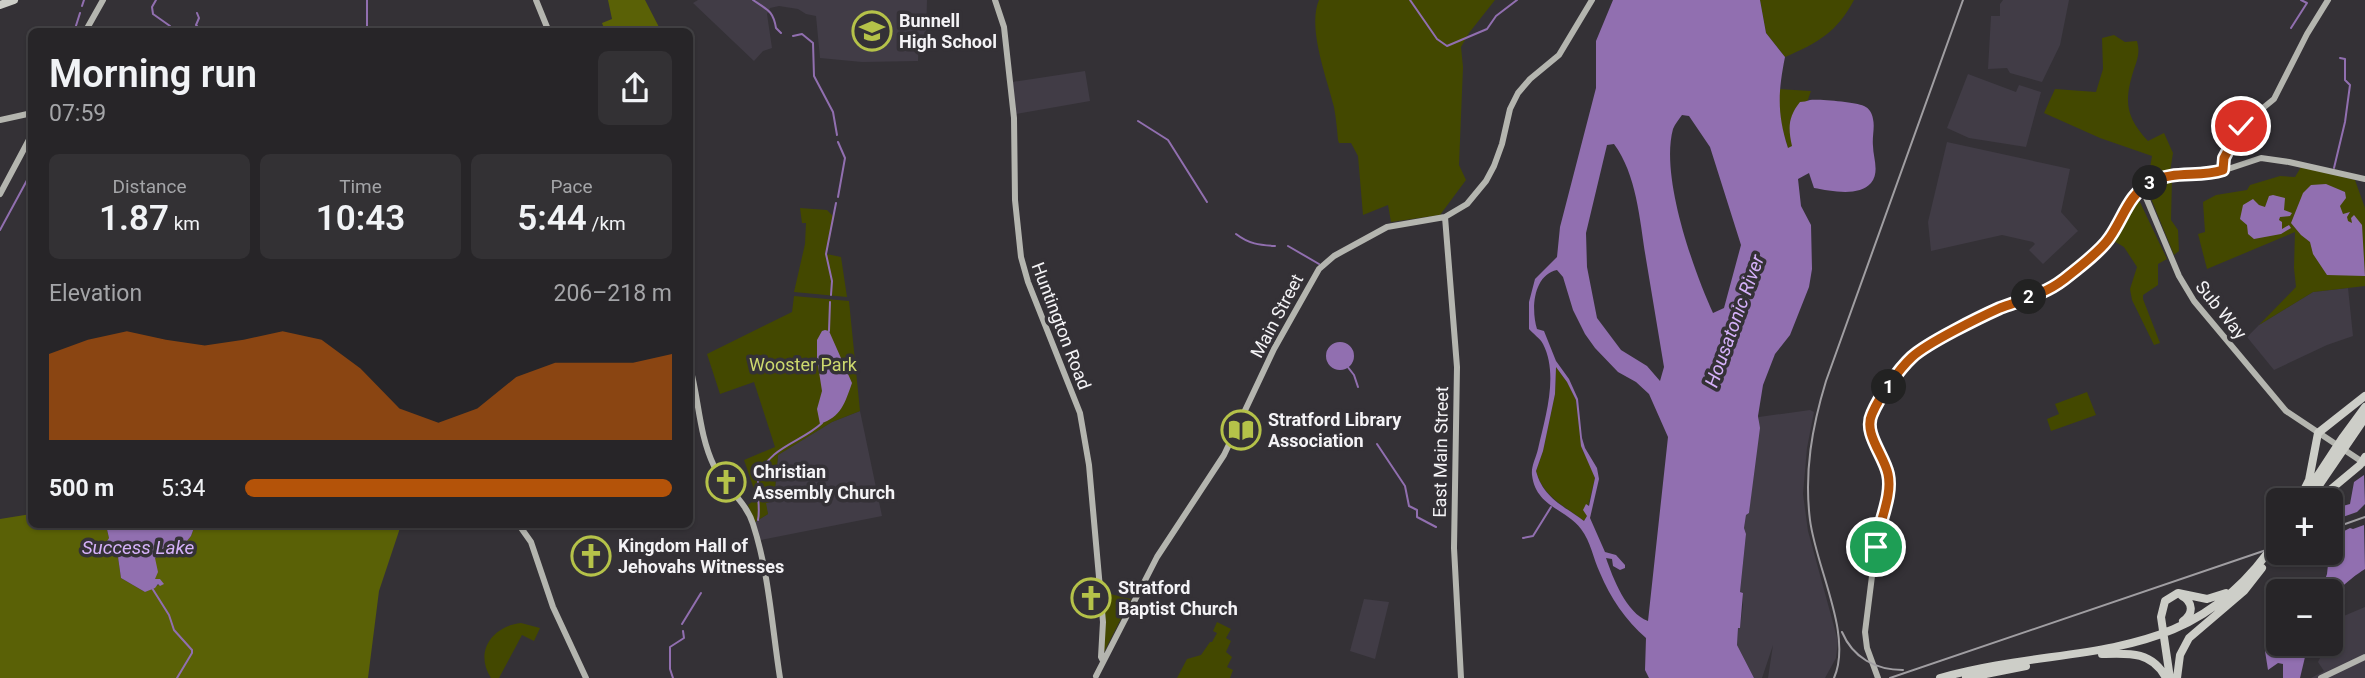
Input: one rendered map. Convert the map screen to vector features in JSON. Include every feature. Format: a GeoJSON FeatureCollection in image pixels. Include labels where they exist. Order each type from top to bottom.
{"type":"FeatureCollection","features":[{"type":"Feature","properties":{"kind":"highway"},"geometry":{"type":"LineString","coordinates":[[1,5],[14,0]]}},
{"type":"Feature","properties":{"kind":"highway"},"geometry":{"type":"LineString","coordinates":[[2305,488],[2318,433],[2365,396]]}},
{"type":"Feature","properties":{"kind":"highway"},"geometry":{"type":"LineString","coordinates":[[2309,488],[2344,442],[2365,407]]}},
{"type":"Feature","properties":{"kind":"highway"},"geometry":{"type":"LineString","coordinates":[[2344,442],[2365,418]]}},
{"type":"Feature","properties":{"kind":"highway"},"geometry":{"type":"LineString","coordinates":[[2316,488],[2336,453]]}},
{"type":"Feature","properties":{"kind":"highway"},"geometry":{"type":"LineString","coordinates":[[2332,488],[2364,461]]}},
{"type":"Feature","properties":{"kind":"highway"},"geometry":{"type":"LineString","coordinates":[[1966,678],[2102,654],[2164,635],[2222,601],[2266,560]]}},
{"type":"Feature","properties":{"kind":"highway"},"geometry":{"type":"LineString","coordinates":[[2171,678],[2161,617],[2165,601],[2178,593],[2203,599],[2218,597],[2236,586],[2266,560]]}},
{"type":"Feature","properties":{"kind":"highway"},"geometry":{"type":"LineString","coordinates":[[2171,678],[2189,638],[2244,591],[2266,560]]}},
{"type":"Feature","properties":{"kind":"highway"},"geometry":{"type":"LineString","coordinates":[[1940,678],[1984,667],[2164,635],[2190,615],[2191,605],[2185,597],[2179,596],[2166,603],[2164,612],[2171,678]]}},
{"type":"Feature","properties":{"kind":"highway"},"geometry":{"type":"LineString","coordinates":[[2102,654],[2130,653],[2144,656],[2171,678]]}},
{"type":"Feature","properties":{"kind":"main road"},"geometry":{"type":"LineString","coordinates":[[87,28],[103,0]]}},
{"type":"Feature","properties":{"kind":"main road"},"geometry":{"type":"LineString","coordinates":[[536,0],[547,28]]}},
{"type":"Feature","properties":{"kind":"main road","name":"Huntington Road"},"geometry":{"type":"LineString","coordinates":[[995,0],[1004,27],[1014,118],[1015,200],[1021,257],[1028,282],[1076,404],[1092,484],[1103,622],[1103,661]]}},
{"type":"Feature","properties":{"kind":"main road","name":"Main Street"},"geometry":{"type":"LineString","coordinates":[[1096,677],[1157,557],[1224,455],[1275,349],[1319,269],[1334,256],[1387,227],[1445,217],[1463,207],[1486,181],[1501,149],[1510,109],[1516,97],[1527,82],[1562,51],[1592,0]]}},
{"type":"Feature","properties":{"kind":"main road"},"geometry":{"type":"LineString","coordinates":[[2223,170],[2224,158],[2241,126],[2274,99],[2307,34],[2329,0]]}},
{"type":"Feature","properties":{"kind":"main road"},"geometry":{"type":"LineString","coordinates":[[0,120],[28,114]]}},
{"type":"Feature","properties":{"kind":"main road"},"geometry":{"type":"LineString","coordinates":[[0,194],[28,142]]}},
{"type":"Feature","properties":{"kind":"main road"},"geometry":{"type":"LineString","coordinates":[[1877,677],[1865,632],[1877,536],[1889,485],[1888,473],[1870,426],[1874,410],[1904,366],[1919,351],[1994,311],[2047,290],[2063,280],[2109,239],[2125,207],[2142,188],[2166,176],[2209,174],[2248,161],[2267,159],[2365,179]]}},
{"type":"Feature","properties":{"kind":"main road","name":"Sub Way"},"geometry":{"type":"LineString","coordinates":[[2142,188],[2188,293],[2281,406],[2309,428],[2364,461]]}},
{"type":"Feature","properties":{"kind":"main road","name":"East Main Street"},"geometry":{"type":"LineString","coordinates":[[1445,217],[1456,359],[1454,550],[1461,678]]}},
{"type":"Feature","properties":{"kind":"main road"},"geometry":{"type":"LineString","coordinates":[[693,383],[702,432],[712,462],[721,479],[743,504],[752,520],[764,570],[780,678]]}},
{"type":"Feature","properties":{"kind":"main road"},"geometry":{"type":"LineString","coordinates":[[519,528],[531,542],[553,607],[586,678]]}},
{"type":"Feature","properties":{"kind":"main road"},"geometry":{"type":"LineString","coordinates":[[2321,678],[2365,657]]}},
{"type":"Feature","properties":{"kind":"shaded area","name":"Bunnell High School"},"geometry":{"type":"Polygon","coordinates":[[[698,0],[927,0],[926,35],[919,36],[918,61],[862,62],[820,58],[816,16],[779,6],[770,8],[767,14],[772,48],[763,51],[754,61],[693,3],[698,0]]]}},
{"type":"Feature","properties":{"kind":"shaded area"},"geometry":{"type":"Polygon","coordinates":[[[2003,0],[2069,0],[2060,45],[2042,82],[2010,73],[2007,68],[1988,69],[1991,16],[2000,16],[2000,4],[2003,0]]]}},
{"type":"Feature","properties":{"kind":"shaded area"},"geometry":{"type":"Polygon","coordinates":[[[1085,71],[1090,101],[1016,114],[1012,82],[1085,71]]]}},
{"type":"Feature","properties":{"kind":"shaded area"},"geometry":{"type":"Polygon","coordinates":[[[1968,74],[2016,92],[2019,85],[2041,92],[2026,147],[1969,138],[1947,128],[1968,74]]]}},
{"type":"Feature","properties":{"kind":"shaded area"},"geometry":{"type":"Polygon","coordinates":[[[1947,142],[2070,169],[2061,212],[2078,231],[2043,264],[2029,250],[2035,244],[2033,242],[2002,235],[1931,251],[1928,222],[1947,142]]]}},
{"type":"Feature","properties":{"kind":"shaded area"},"geometry":{"type":"Polygon","coordinates":[[[2348,288],[2353,336],[2274,370],[2247,337],[2259,325],[2313,292],[2348,288]]]}},
{"type":"Feature","properties":{"kind":"shaded area"},"geometry":{"type":"Polygon","coordinates":[[[1810,410],[1814,412],[1807,448],[1803,494],[1808,531],[1838,641],[1836,658],[1825,678],[1768,678],[1773,645],[1762,678],[1754,678],[1737,645],[1743,606],[1743,593],[1740,592],[1746,534],[1744,528],[1746,515],[1749,513],[1759,417],[1810,410]]]}},
{"type":"Feature","properties":{"kind":"shaded area"},"geometry":{"type":"Polygon","coordinates":[[[860,411],[882,516],[761,540],[755,522],[768,514],[765,503],[774,501],[778,455],[832,422],[860,411]]]}},
{"type":"Feature","properties":{"kind":"shaded area"},"geometry":{"type":"Polygon","coordinates":[[[1364,599],[1389,602],[1375,659],[1350,651],[1364,599]]]}},
{"type":"Feature","properties":{"kind":"shaded area"},"geometry":{"type":"Polygon","coordinates":[[[2365,607],[2365,678],[2311,678],[2324,671],[2318,662],[2321,656],[2343,656],[2343,616],[2365,607]]]}},
{"type":"Feature","properties":{"kind":"green space"},"geometry":{"type":"Polygon","coordinates":[[[608,0],[645,0],[659,28],[604,28],[602,23],[612,19],[608,0]]]}},
{"type":"Feature","properties":{"kind":"green space"},"geometry":{"type":"Polygon","coordinates":[[[1319,0],[1495,0],[1461,47],[1463,67],[1459,165],[1466,180],[1440,215],[1391,222],[1388,205],[1363,215],[1358,156],[1351,143],[1339,143],[1334,107],[1319,53],[1315,24],[1319,0]]]}},
{"type":"Feature","properties":{"kind":"green space"},"geometry":{"type":"Polygon","coordinates":[[[1760,0],[1854,0],[1841,20],[1826,35],[1785,57],[1766,33],[1760,0]]]}},
{"type":"Feature","properties":{"kind":"green space"},"geometry":{"type":"Polygon","coordinates":[[[2114,35],[2125,42],[2137,41],[2138,55],[2128,99],[2131,116],[2148,141],[2164,133],[2173,153],[2170,172],[2148,179],[2152,156],[2100,138],[2044,113],[2055,89],[2096,92],[2103,69],[2102,38],[2114,35]]]}},
{"type":"Feature","properties":{"kind":"green space"},"geometry":{"type":"Polygon","coordinates":[[[1778,89],[1811,91],[1791,148],[1788,148],[1780,121],[1778,89]]]}},
{"type":"Feature","properties":{"kind":"green space"},"geometry":{"type":"Polygon","coordinates":[[[2301,167],[2355,180],[2365,208],[2365,286],[2313,292],[2259,325],[2296,287],[2295,232],[2207,269],[2198,234],[2205,232],[2203,202],[2216,195],[2247,190],[2250,185],[2280,176],[2295,177],[2301,167]]]}},
{"type":"Feature","properties":{"kind":"green space"},"geometry":{"type":"Polygon","coordinates":[[[2172,179],[2171,220],[2178,230],[2179,251],[2174,255],[2148,191],[2150,186],[2172,179]]]}},
{"type":"Feature","properties":{"kind":"green space"},"geometry":{"type":"Polygon","coordinates":[[[2138,198],[2167,259],[2158,264],[2158,285],[2143,295],[2160,343],[2154,345],[2132,300],[2130,289],[2137,267],[2124,247],[2112,240],[2138,198]]]}},
{"type":"Feature","properties":{"kind":"green space"},"geometry":{"type":"Polygon","coordinates":[[[800,208],[827,210],[834,217],[827,254],[841,257],[847,297],[794,292],[805,244],[806,223],[802,223],[800,208]]]}},
{"type":"Feature","properties":{"kind":"green space","name":"Wooster Park"},"geometry":{"type":"Polygon","coordinates":[[[794,296],[849,301],[860,411],[832,422],[778,455],[774,501],[766,503],[768,514],[755,522],[748,505],[757,498],[744,460],[775,447],[754,382],[720,394],[707,354],[792,312],[794,296]]]}},
{"type":"Feature","properties":{"kind":"green space"},"geometry":{"type":"Polygon","coordinates":[[[1556,367],[1576,400],[1583,452],[1595,478],[1584,521],[1549,494],[1536,471],[1555,394],[1556,367]]]}},
{"type":"Feature","properties":{"kind":"green space"},"geometry":{"type":"Polygon","coordinates":[[[2087,392],[2096,415],[2051,431],[2047,419],[2059,414],[2055,404],[2087,392]]]}},
{"type":"Feature","properties":{"kind":"green space"},"geometry":{"type":"Polygon","coordinates":[[[28,514],[28,528],[107,528],[109,538],[104,547],[111,542],[118,542],[121,578],[145,592],[162,583],[160,579],[155,579],[155,558],[165,550],[174,557],[191,536],[194,528],[400,528],[379,591],[368,678],[0,678],[0,519],[28,514]]]}},
{"type":"Feature","properties":{"kind":"green space"},"geometry":{"type":"Polygon","coordinates":[[[1106,593],[1131,599],[1102,656],[1103,595],[1106,593]]]}},
{"type":"Feature","properties":{"kind":"green space"},"geometry":{"type":"Polygon","coordinates":[[[1217,622],[1231,629],[1226,638],[1231,641],[1226,652],[1232,657],[1227,667],[1233,670],[1230,678],[1177,678],[1187,659],[1201,655],[1212,642],[1217,633],[1213,631],[1217,622]]]}},
{"type":"Feature","properties":{"kind":"green space"},"geometry":{"type":"Polygon","coordinates":[[[521,623],[540,628],[534,641],[522,635],[499,678],[491,678],[484,659],[489,642],[502,629],[521,623]]]}},
{"type":"Feature","properties":{"kind":"water","name":"Housatonic River"},"geometry":{"type":"Polygon","coordinates":[[[1613,0],[1760,0],[1766,33],[1785,57],[1780,103],[1788,148],[1792,146],[1791,118],[1800,102],[1821,100],[1853,103],[1866,107],[1873,117],[1876,169],[1871,183],[1859,190],[1844,192],[1814,188],[1809,173],[1798,179],[1801,206],[1811,225],[1812,269],[1809,287],[1790,335],[1775,354],[1763,385],[1749,513],[1746,515],[1744,528],[1746,534],[1740,592],[1743,593],[1737,645],[1754,678],[1649,678],[1645,670],[1646,638],[1614,600],[1581,529],[1545,501],[1535,486],[1532,475],[1547,410],[1550,369],[1543,344],[1529,329],[1529,302],[1535,279],[1557,257],[1560,227],[1596,88],[1596,41],[1613,0]],[[1682,115],[1673,129],[1670,149],[1675,196],[1688,248],[1713,313],[1724,308],[1741,245],[1710,147],[1689,116],[1682,115]],[[1614,144],[1607,145],[1586,233],[1587,267],[1597,318],[1621,350],[1647,366],[1660,381],[1664,367],[1633,184],[1614,144]],[[1557,270],[1549,273],[1536,294],[1535,321],[1537,329],[1544,331],[1556,361],[1569,379],[1578,399],[1582,438],[1597,468],[1599,479],[1590,518],[1605,552],[1616,555],[1625,565],[1625,568],[1620,570],[1613,566],[1612,559],[1606,558],[1621,594],[1633,611],[1648,621],[1668,437],[1649,394],[1636,382],[1618,372],[1595,348],[1573,310],[1563,277],[1557,270]],[[1556,367],[1555,394],[1536,471],[1549,495],[1584,521],[1587,516],[1583,510],[1586,504],[1589,506],[1595,478],[1581,446],[1576,400],[1556,367]]]}},
{"type":"Feature","properties":{"kind":"water"},"geometry":{"type":"Polygon","coordinates":[[[2326,184],[2345,192],[2346,198],[2340,206],[2343,214],[2350,212],[2348,221],[2352,223],[2351,218],[2354,215],[2362,225],[2365,276],[2327,275],[2313,254],[2310,242],[2291,223],[2303,193],[2311,185],[2326,184]]]}},
{"type":"Feature","properties":{"kind":"water"},"geometry":{"type":"Polygon","coordinates":[[[2269,196],[2285,198],[2284,210],[2292,213],[2290,216],[2280,217],[2279,220],[2282,222],[2282,229],[2289,225],[2291,228],[2281,234],[2254,239],[2248,234],[2247,225],[2240,219],[2243,205],[2253,199],[2265,207],[2269,196]]]}},
{"type":"Feature","properties":{"kind":"water"},"geometry":{"type":"Polygon","coordinates":[[[825,330],[829,331],[852,383],[838,413],[820,424],[817,409],[822,391],[817,340],[825,330]]]}},
{"type":"Feature","properties":{"kind":"water"},"geometry":{"type":"Polygon","coordinates":[[[1340,342],[1350,346],[1354,356],[1350,366],[1340,370],[1330,366],[1326,356],[1330,346],[1340,342]]]}},
{"type":"Feature","properties":{"kind":"water"},"geometry":{"type":"Polygon","coordinates":[[[2364,475],[2365,504],[2357,512],[2343,517],[2343,506],[2350,504],[2354,482],[2364,475]]]}},
{"type":"Feature","properties":{"kind":"water"},"geometry":{"type":"Polygon","coordinates":[[[2364,525],[2365,569],[2343,586],[2343,579],[2325,579],[2328,565],[2343,565],[2343,532],[2364,525]]]}},
{"type":"Feature","properties":{"kind":"water","name":"Success Lake"},"geometry":{"type":"Polygon","coordinates":[[[107,528],[194,528],[191,536],[174,557],[165,557],[164,550],[155,558],[158,572],[155,579],[160,579],[164,584],[158,584],[145,592],[121,578],[118,542],[104,546],[109,538],[107,528]]]}},
{"type":"Feature","properties":{"kind":"water"},"geometry":{"type":"Polygon","coordinates":[[[2265,651],[2266,656],[2306,656],[2300,678],[2283,678],[2283,664],[2278,663],[2268,670],[2265,651]]]}},
{"type":"Feature","properties":{"kind":"waterway"},"geometry":{"type":"LineString","coordinates":[[82,6],[84,0]]}},
{"type":"Feature","properties":{"kind":"waterway"},"geometry":{"type":"LineString","coordinates":[[156,0],[152,7],[153,14],[170,26]]}},
{"type":"Feature","properties":{"kind":"waterway"},"geometry":{"type":"LineString","coordinates":[[367,0],[367,28]]}},
{"type":"Feature","properties":{"kind":"waterway"},"geometry":{"type":"LineString","coordinates":[[753,0],[771,14],[781,33]]}},
{"type":"Feature","properties":{"kind":"waterway"},"geometry":{"type":"LineString","coordinates":[[1410,0],[1437,39],[1447,46],[1487,29],[1496,16],[1517,0]]}},
{"type":"Feature","properties":{"kind":"waterway"},"geometry":{"type":"LineString","coordinates":[[2291,28],[2307,3],[2301,0]]}},
{"type":"Feature","properties":{"kind":"waterway"},"geometry":{"type":"LineString","coordinates":[[75,28],[80,13]]}},
{"type":"Feature","properties":{"kind":"waterway"},"geometry":{"type":"LineString","coordinates":[[197,13],[199,18],[196,25],[199,28]]}},
{"type":"Feature","properties":{"kind":"waterway"},"geometry":{"type":"LineString","coordinates":[[793,36],[802,34],[813,43],[814,76],[833,112],[837,135]]}},
{"type":"Feature","properties":{"kind":"waterway"},"geometry":{"type":"LineString","coordinates":[[2334,168],[2350,85],[2345,80],[2345,59],[2340,58]]}},
{"type":"Feature","properties":{"kind":"waterway"},"geometry":{"type":"LineString","coordinates":[[1138,121],[1168,140],[1207,202]]}},
{"type":"Feature","properties":{"kind":"waterway"},"geometry":{"type":"LineString","coordinates":[[838,142],[845,158],[838,197]]}},
{"type":"Feature","properties":{"kind":"waterway"},"geometry":{"type":"LineString","coordinates":[[0,230],[28,178]]}},
{"type":"Feature","properties":{"kind":"waterway"},"geometry":{"type":"LineString","coordinates":[[831,295],[832,281],[826,254],[836,203]]}},
{"type":"Feature","properties":{"kind":"waterway"},"geometry":{"type":"LineString","coordinates":[[1236,234],[1254,243],[1275,246]]}},
{"type":"Feature","properties":{"kind":"waterway"},"geometry":{"type":"LineString","coordinates":[[1288,246],[1319,264]]}},
{"type":"Feature","properties":{"kind":"waterway"},"geometry":{"type":"LineString","coordinates":[[829,331],[830,302]]}},
{"type":"Feature","properties":{"kind":"waterway"},"geometry":{"type":"LineString","coordinates":[[1347,366],[1358,387]]}},
{"type":"Feature","properties":{"kind":"waterway"},"geometry":{"type":"LineString","coordinates":[[758,520],[758,481],[764,466],[778,451],[822,423]]}},
{"type":"Feature","properties":{"kind":"waterway"},"geometry":{"type":"LineString","coordinates":[[1377,444],[1405,486],[1409,506],[1417,510],[1417,517],[1436,527]]}},
{"type":"Feature","properties":{"kind":"waterway"},"geometry":{"type":"LineString","coordinates":[[1523,538],[1533,536],[1551,507]]}},
{"type":"Feature","properties":{"kind":"waterway"},"geometry":{"type":"LineString","coordinates":[[152,588],[169,615],[174,630],[192,650],[177,678]]}},
{"type":"Feature","properties":{"kind":"waterway"},"geometry":{"type":"LineString","coordinates":[[682,624],[701,593]]}},
{"type":"Feature","properties":{"kind":"waterway"},"geometry":{"type":"LineString","coordinates":[[673,678],[670,669],[670,647],[684,638],[683,631]]}},
{"type":"Feature","properties":{"kind":"railway"},"geometry":{"type":"LineString","coordinates":[[1834,678],[1839,661],[1839,642],[1814,539],[1808,502],[1813,433],[1826,381],[1963,0]]}},
{"type":"Feature","properties":{"kind":"railway"},"geometry":{"type":"LineString","coordinates":[[2343,525],[2365,517]]}},
{"type":"Feature","properties":{"kind":"railway"},"geometry":{"type":"LineString","coordinates":[[1890,678],[2266,550]]}},
{"type":"Feature","properties":{"kind":"railway"},"geometry":{"type":"LineString","coordinates":[[1842,632],[1852,649],[1866,661],[1884,668],[1903,670]]}},
{"type":"Feature","properties":{"kind":"place","name":"Bunnell High School"},"geometry":{"type":"Point","coordinates":[872,31]}},
{"type":"Feature","properties":{"kind":"place","name":"Stratford Library Association"},"geometry":{"type":"Point","coordinates":[1241,430]}},
{"type":"Feature","properties":{"kind":"place","name":"Christian Assembly Church"},"geometry":{"type":"Point","coordinates":[726,482]}},
{"type":"Feature","properties":{"kind":"place","name":"Kingdom Hall of Jehovahs Witnesses"},"geometry":{"type":"Point","coordinates":[591,556]}},
{"type":"Feature","properties":{"kind":"place","name":"Stratford Baptist Church"},"geometry":{"type":"Point","coordinates":[1091,598]}},
{"type":"Feature","properties":{"kind":"route"},"geometry":{"type":"LineString","coordinates":[[1876,547],[1889,481],[1870,428],[1870,420],[1876,406],[1909,360],[1924,348],[1994,311],[2047,290],[2063,280],[2109,239],[2128,203],[2150,183],[2170,175],[2216,173],[2223,170],[2224,158],[2241,126]]}}]}
